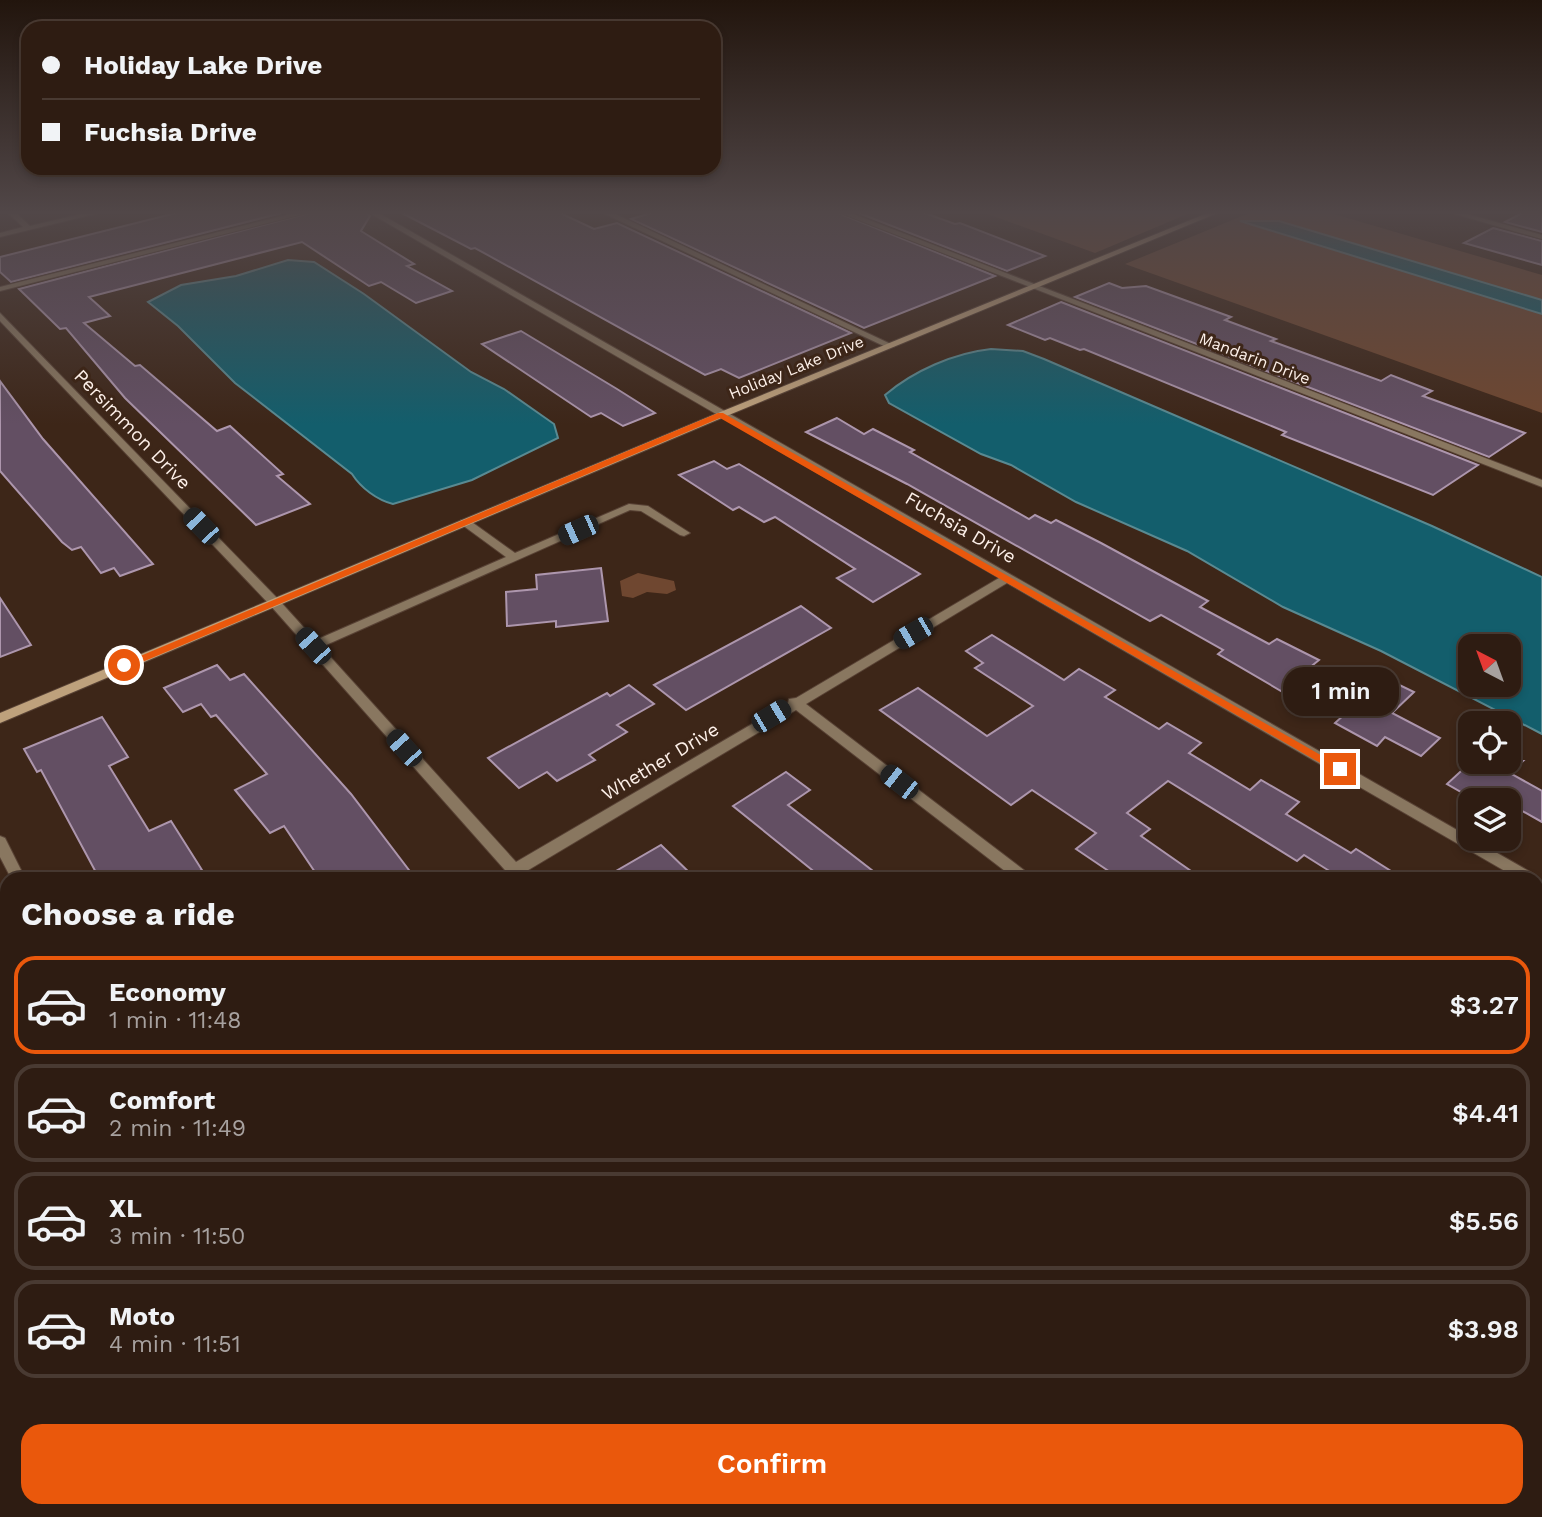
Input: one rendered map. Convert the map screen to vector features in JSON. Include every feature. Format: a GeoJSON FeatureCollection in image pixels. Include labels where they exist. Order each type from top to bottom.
{"type":"FeatureCollection","features":[{"type":"Feature","properties":{"kind":"street"},"geometry":{"type":"LineString","coordinates":[[0,289],[25,283]]}},
{"type":"Feature","properties":{"kind":"street","name":"Fuchsia Drive"},"geometry":{"type":"LineString","coordinates":[[493,283],[1520,872]]}},
{"type":"Feature","properties":{"kind":"street"},"geometry":{"type":"LineString","coordinates":[[757,283],[891,345]]}},
{"type":"Feature","properties":{"kind":"street","name":"Mandarin Drive"},"geometry":{"type":"LineString","coordinates":[[1024,283],[1542,484]]}},
{"type":"Feature","properties":{"kind":"street","name":"Holiday Lake Drive"},"geometry":{"type":"LineString","coordinates":[[0,718],[721,415],[1045,283]]}},
{"type":"Feature","properties":{"kind":"street","name":"Persimmon Drive"},"geometry":{"type":"LineString","coordinates":[[0,316],[274,602],[515,872]]}},
{"type":"Feature","properties":{"kind":"street"},"geometry":{"type":"LineString","coordinates":[[313,646],[629,508],[644,508],[684,533]]}},
{"type":"Feature","properties":{"kind":"street"},"geometry":{"type":"LineString","coordinates":[[465,522],[514,558]]}},
{"type":"Feature","properties":{"kind":"street","name":"Whether Drive"},"geometry":{"type":"LineString","coordinates":[[523,872],[794,702],[1008,578]]}},
{"type":"Feature","properties":{"kind":"street"},"geometry":{"type":"LineString","coordinates":[[794,702],[1016,872]]}},
{"type":"Feature","properties":{"kind":"street"},"geometry":{"type":"LineString","coordinates":[[0,842],[15,872]]}},
{"type":"Feature","properties":{"kind":"shaded area"},"geometry":{"type":"Polygon","coordinates":[[[1178,283],[1542,283],[1542,413],[1178,283]]]}},
{"type":"Feature","properties":{"kind":"shaded area"},"geometry":{"type":"Polygon","coordinates":[[[638,573],[674,581],[676,590],[667,594],[647,592],[633,598],[622,596],[620,581],[638,573]]]}},
{"type":"Feature","properties":{"kind":"water"},"geometry":{"type":"Polygon","coordinates":[[[346,283],[471,372],[504,389],[554,424],[558,438],[472,480],[393,504],[387,502],[370,493],[352,474],[235,383],[178,326],[148,302],[181,285],[346,283]]]}},
{"type":"Feature","properties":{"kind":"water"},"geometry":{"type":"Polygon","coordinates":[[[1441,283],[1485,283],[1542,300],[1542,314],[1441,283]]]}},
{"type":"Feature","properties":{"kind":"water"},"geometry":{"type":"Polygon","coordinates":[[[991,349],[1023,351],[1044,359],[1432,526],[1542,577],[1542,734],[1521,723],[1521,711],[1497,711],[1470,697],[1521,697],[1521,634],[1458,634],[1458,691],[1381,651],[1283,607],[1187,551],[1076,502],[1011,465],[981,454],[889,403],[885,395],[908,378],[963,354],[991,349]]]}},
{"type":"Feature","properties":{"kind":"building"},"geometry":{"type":"Polygon","coordinates":[[[43,283],[144,283],[89,297],[110,316],[84,323],[135,366],[140,365],[217,431],[230,426],[283,474],[277,476],[310,504],[256,525],[125,398],[66,328],[60,329],[19,289],[43,283]]]}},
{"type":"Feature","properties":{"kind":"building"},"geometry":{"type":"Polygon","coordinates":[[[382,283],[437,283],[452,291],[416,303],[382,283]]]}},
{"type":"Feature","properties":{"kind":"building"},"geometry":{"type":"Polygon","coordinates":[[[538,283],[744,283],[851,333],[739,378],[721,369],[705,375],[538,283]]]}},
{"type":"Feature","properties":{"kind":"building"},"geometry":{"type":"Polygon","coordinates":[[[767,283],[978,283],[864,328],[767,283]]]}},
{"type":"Feature","properties":{"kind":"building"},"geometry":{"type":"Polygon","coordinates":[[[1109,283],[1122,288],[1146,286],[1231,317],[1225,320],[1276,339],[1271,341],[1381,381],[1391,375],[1432,391],[1423,396],[1525,433],[1489,457],[1075,297],[1109,283]]]}},
{"type":"Feature","properties":{"kind":"building"},"geometry":{"type":"Polygon","coordinates":[[[1061,302],[1478,465],[1433,495],[1282,435],[1286,432],[1084,349],[1080,350],[1050,338],[1045,340],[1008,325],[1061,302]]]}},
{"type":"Feature","properties":{"kind":"building"},"geometry":{"type":"Polygon","coordinates":[[[521,331],[655,413],[623,426],[601,413],[591,417],[482,344],[521,331]]]}},
{"type":"Feature","properties":{"kind":"building"},"geometry":{"type":"Polygon","coordinates":[[[0,381],[43,439],[153,564],[120,576],[114,568],[101,573],[81,547],[72,550],[62,542],[0,471],[0,381]]]}},
{"type":"Feature","properties":{"kind":"building"},"geometry":{"type":"Polygon","coordinates":[[[837,418],[864,434],[873,429],[914,450],[910,452],[1029,519],[1035,515],[1051,523],[1056,520],[1101,543],[1208,601],[1200,607],[1269,644],[1277,639],[1319,660],[1281,691],[1218,654],[1223,650],[1161,615],[1150,621],[907,484],[806,432],[837,418]]]}},
{"type":"Feature","properties":{"kind":"building"},"geometry":{"type":"Polygon","coordinates":[[[714,461],[727,469],[739,464],[920,574],[873,602],[837,578],[855,569],[775,517],[764,522],[739,507],[733,510],[679,475],[714,461]]]}},
{"type":"Feature","properties":{"kind":"building"},"geometry":{"type":"Polygon","coordinates":[[[601,568],[608,621],[556,627],[556,621],[507,626],[506,592],[537,589],[536,575],[601,568]]]}},
{"type":"Feature","properties":{"kind":"building"},"geometry":{"type":"Polygon","coordinates":[[[0,598],[31,645],[0,657],[0,598]]]}},
{"type":"Feature","properties":{"kind":"building"},"geometry":{"type":"Polygon","coordinates":[[[801,606],[831,628],[686,710],[654,685],[801,606]]]}},
{"type":"Feature","properties":{"kind":"building"},"geometry":{"type":"Polygon","coordinates":[[[992,635],[1064,680],[1079,669],[1115,690],[1105,697],[1159,729],[1167,723],[1201,743],[1189,753],[1250,790],[1261,780],[1299,802],[1286,814],[1351,853],[1356,849],[1392,872],[1331,872],[1304,855],[1297,861],[1168,781],[1127,813],[1150,829],[1141,836],[1192,872],[1110,872],[1076,849],[1096,833],[1032,790],[1011,805],[880,710],[918,688],[987,736],[1033,706],[975,668],[983,663],[966,651],[992,635]]]}},
{"type":"Feature","properties":{"kind":"building"},"geometry":{"type":"Polygon","coordinates":[[[217,665],[230,680],[244,674],[351,794],[410,872],[315,872],[284,826],[270,833],[235,790],[267,774],[216,715],[211,717],[201,704],[183,712],[164,688],[217,665]]]}},
{"type":"Feature","properties":{"kind":"building"},"geometry":{"type":"Polygon","coordinates":[[[1385,678],[1414,692],[1392,713],[1440,738],[1421,756],[1385,737],[1377,746],[1335,723],[1385,678]]]}},
{"type":"Feature","properties":{"kind":"building"},"geometry":{"type":"Polygon","coordinates":[[[629,685],[654,704],[617,725],[627,732],[589,755],[595,760],[557,781],[547,772],[519,788],[488,758],[607,693],[610,696],[629,685]]]}},
{"type":"Feature","properties":{"kind":"building"},"geometry":{"type":"Polygon","coordinates":[[[102,717],[128,757],[109,766],[149,831],[171,821],[202,870],[96,872],[41,770],[37,772],[24,749],[102,717]]]}},
{"type":"Feature","properties":{"kind":"building"},"geometry":{"type":"Polygon","coordinates":[[[786,772],[810,790],[788,805],[874,872],[815,872],[733,806],[786,772]]]}},
{"type":"Feature","properties":{"kind":"building"},"geometry":{"type":"Polygon","coordinates":[[[1458,774],[1512,774],[1542,791],[1542,822],[1521,810],[1521,788],[1458,788],[1458,790],[1447,784],[1458,774]]]}},
{"type":"Feature","properties":{"kind":"building"},"geometry":{"type":"Polygon","coordinates":[[[661,845],[689,872],[614,872],[661,845]]]}},
{"type":"Feature","properties":{"kind":"route"},"geometry":{"type":"LineString","coordinates":[[124,665],[721,415],[1340,769]]}}]}
